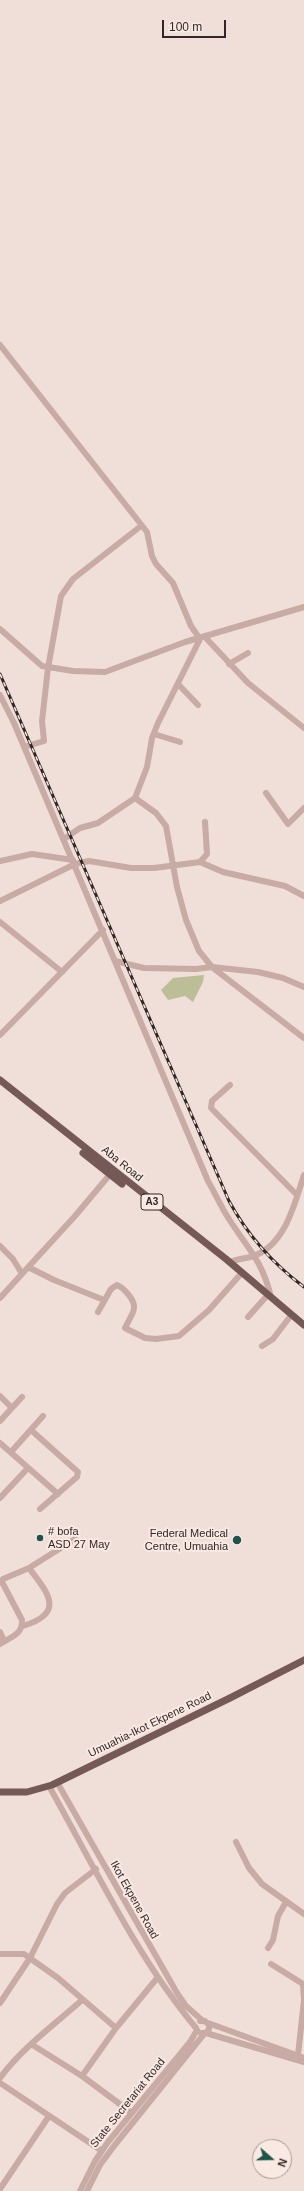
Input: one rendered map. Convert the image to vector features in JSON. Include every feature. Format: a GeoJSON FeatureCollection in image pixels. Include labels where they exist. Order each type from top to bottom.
{"type":"FeatureCollection","features":[{"type":"Feature","properties":{"kind":"main road","name":"Aba Road"},"geometry":{"type":"LineString","coordinates":[[0,1080],[239,1276],[304,1325]]}},
{"type":"Feature","properties":{"kind":"main road","name":"Aba Road"},"geometry":{"type":"LineString","coordinates":[[0,1087],[230,1262],[304,1331]]}},
{"type":"Feature","properties":{"kind":"main road","name":"Umuahia-Ikot Ekpene Road"},"geometry":{"type":"LineString","coordinates":[[0,1792],[27,1792],[49,1786],[230,1698],[304,1660]]}},
{"type":"Feature","properties":{"kind":"street"},"geometry":{"type":"LineString","coordinates":[[0,345],[147,532],[152,556],[156,564],[173,583],[191,626],[248,683],[304,728]]}},
{"type":"Feature","properties":{"kind":"street"},"geometry":{"type":"LineString","coordinates":[[24,747],[44,741],[42,722],[48,668],[60,603],[65,588],[73,579],[141,526]]}},
{"type":"Feature","properties":{"kind":"street"},"geometry":{"type":"LineString","coordinates":[[0,629],[34,661],[48,668],[105,672],[185,642],[304,607]]}},
{"type":"Feature","properties":{"kind":"street"},"geometry":{"type":"LineString","coordinates":[[64,839],[80,828],[98,823],[135,798],[147,767],[154,734],[202,638]]}},
{"type":"Feature","properties":{"kind":"street"},"geometry":{"type":"LineString","coordinates":[[229,664],[248,653]]}},
{"type":"Feature","properties":{"kind":"street"},"geometry":{"type":"LineString","coordinates":[[178,684],[198,704]]}},
{"type":"Feature","properties":{"kind":"street"},"geometry":{"type":"LineString","coordinates":[[0,695],[74,862],[208,1181],[229,1219],[256,1256],[266,1278],[268,1298],[248,1317]]}},
{"type":"Feature","properties":{"kind":"street"},"geometry":{"type":"LineString","coordinates":[[154,734],[180,742]]}},
{"type":"Feature","properties":{"kind":"street"},"geometry":{"type":"LineString","coordinates":[[266,793],[288,824],[304,808]]}},
{"type":"Feature","properties":{"kind":"street"},"geometry":{"type":"LineString","coordinates":[[135,798],[156,813],[166,826],[173,866],[186,920],[198,951],[212,967],[304,1038]]}},
{"type":"Feature","properties":{"kind":"street"},"geometry":{"type":"LineString","coordinates":[[200,862],[207,854],[205,822]]}},
{"type":"Feature","properties":{"kind":"street"},"geometry":{"type":"LineString","coordinates":[[0,861],[32,854],[74,862],[89,861],[131,868],[173,866],[200,862],[223,872],[285,886],[304,896]]}},
{"type":"Feature","properties":{"kind":"street"},"geometry":{"type":"LineString","coordinates":[[0,901],[74,862]]}},
{"type":"Feature","properties":{"kind":"street"},"geometry":{"type":"LineString","coordinates":[[0,922],[62,972]]}},
{"type":"Feature","properties":{"kind":"street"},"geometry":{"type":"LineString","coordinates":[[0,1035],[103,930]]}},
{"type":"Feature","properties":{"kind":"street"},"geometry":{"type":"LineString","coordinates":[[115,961],[144,968],[196,969],[212,967],[273,975],[304,987]]}},
{"type":"Feature","properties":{"kind":"street"},"geometry":{"type":"LineString","coordinates":[[230,1085],[212,1101],[213,1111],[297,1195]]}},
{"type":"Feature","properties":{"kind":"street"},"geometry":{"type":"LineString","coordinates":[[1,1298],[3,1290],[22,1274],[112,1173]]}},
{"type":"Feature","properties":{"kind":"street"},"geometry":{"type":"LineString","coordinates":[[230,1262],[239,1258],[256,1256],[277,1238],[284,1228],[304,1175]]}},
{"type":"Feature","properties":{"kind":"street"},"geometry":{"type":"LineString","coordinates":[[0,1246],[13,1259],[22,1274]]}},
{"type":"Feature","properties":{"kind":"street"},"geometry":{"type":"LineString","coordinates":[[28,1267],[54,1280],[104,1300]]}},
{"type":"Feature","properties":{"kind":"street"},"geometry":{"type":"LineString","coordinates":[[98,1312],[114,1286],[120,1286],[133,1302],[134,1308],[125,1328],[145,1338],[172,1338],[179,1336],[209,1310],[239,1276]]}},
{"type":"Feature","properties":{"kind":"street"},"geometry":{"type":"LineString","coordinates":[[262,1346],[273,1339],[289,1318]]}},
{"type":"Feature","properties":{"kind":"street"},"geometry":{"type":"LineString","coordinates":[[0,1396],[12,1408]]}},
{"type":"Feature","properties":{"kind":"street"},"geometry":{"type":"LineString","coordinates":[[0,1421],[22,1397]]}},
{"type":"Feature","properties":{"kind":"street"},"geometry":{"type":"LineString","coordinates":[[11,1452],[43,1416]]}},
{"type":"Feature","properties":{"kind":"street"},"geometry":{"type":"LineString","coordinates":[[31,1430],[78,1472],[77,1477],[40,1509]]}},
{"type":"Feature","properties":{"kind":"street"},"geometry":{"type":"LineString","coordinates":[[1,1447],[11,1452],[58,1494]]}},
{"type":"Feature","properties":{"kind":"street"},"geometry":{"type":"LineString","coordinates":[[0,1498],[28,1468]]}},
{"type":"Feature","properties":{"kind":"street"},"geometry":{"type":"LineString","coordinates":[[0,1632],[2,1642],[20,1631],[23,1626],[22,1620],[2,1581],[30,1568],[75,1539]]}},
{"type":"Feature","properties":{"kind":"street"},"geometry":{"type":"LineString","coordinates":[[23,1626],[33,1623],[43,1615],[49,1605],[49,1595],[30,1568]]}},
{"type":"Feature","properties":{"kind":"street","name":"Ikot Ekpene Road"},"geometry":{"type":"LineString","coordinates":[[57,1782],[177,1994],[186,2006],[205,2022],[301,2057]]}},
{"type":"Feature","properties":{"kind":"street"},"geometry":{"type":"LineString","coordinates":[[49,1786],[158,1977],[197,2029],[205,2033],[304,2062]]}},
{"type":"Feature","properties":{"kind":"street"},"geometry":{"type":"LineString","coordinates":[[236,1842],[249,1868],[262,1884],[304,1914]]}},
{"type":"Feature","properties":{"kind":"street"},"geometry":{"type":"LineString","coordinates":[[0,2003],[30,1958],[57,1904],[65,1893],[96,1869]]}},
{"type":"Feature","properties":{"kind":"street"},"geometry":{"type":"LineString","coordinates":[[268,1948],[274,1940],[278,1916],[286,1902]]}},
{"type":"Feature","properties":{"kind":"street"},"geometry":{"type":"LineString","coordinates":[[0,1954],[24,1954],[58,1978],[116,2028]]}},
{"type":"Feature","properties":{"kind":"street"},"geometry":{"type":"LineString","coordinates":[[271,1964],[304,1984],[301,2057]]}},
{"type":"Feature","properties":{"kind":"street"},"geometry":{"type":"LineString","coordinates":[[82,2076],[116,2028],[158,1977]]}},
{"type":"Feature","properties":{"kind":"street"},"geometry":{"type":"LineString","coordinates":[[0,2078],[9,2066],[31,2044],[82,2000]]}},
{"type":"Feature","properties":{"kind":"street"},"geometry":{"type":"LineString","coordinates":[[87,2191],[100,2165],[114,2146],[210,2027],[205,2022]]}},
{"type":"Feature","properties":{"kind":"street","name":"State Secretariat Road"},"geometry":{"type":"LineString","coordinates":[[80,2191],[102,2151],[190,2042],[197,2029],[198,2023],[205,2022]]}},
{"type":"Feature","properties":{"kind":"street"},"geometry":{"type":"LineString","coordinates":[[31,2044],[82,2076],[132,2113]]}},
{"type":"Feature","properties":{"kind":"street"},"geometry":{"type":"LineString","coordinates":[[0,2083],[102,2151]]}},
{"type":"Feature","properties":{"kind":"street"},"geometry":{"type":"LineString","coordinates":[[0,2189],[49,2116]]}},
{"type":"Feature","properties":{"kind":"green space"},"geometry":{"type":"Polygon","coordinates":[[[204,975],[203,982],[193,1002],[185,996],[168,1000],[161,990],[173,978],[204,975]]]}},
{"type":"Feature","properties":{"kind":"railway"},"geometry":{"type":"LineString","coordinates":[[0,674],[229,1201],[244,1226],[262,1248],[281,1268],[304,1287]]}},
{"type":"Feature","properties":{"kind":"place","name":"# bofa ASD 27 May"},"geometry":{"type":"Point","coordinates":[40,1538]}},
{"type":"Feature","properties":{"kind":"place","name":"Federal Medical Centre, Umuahia"},"geometry":{"type":"Point","coordinates":[237,1540]}}]}
